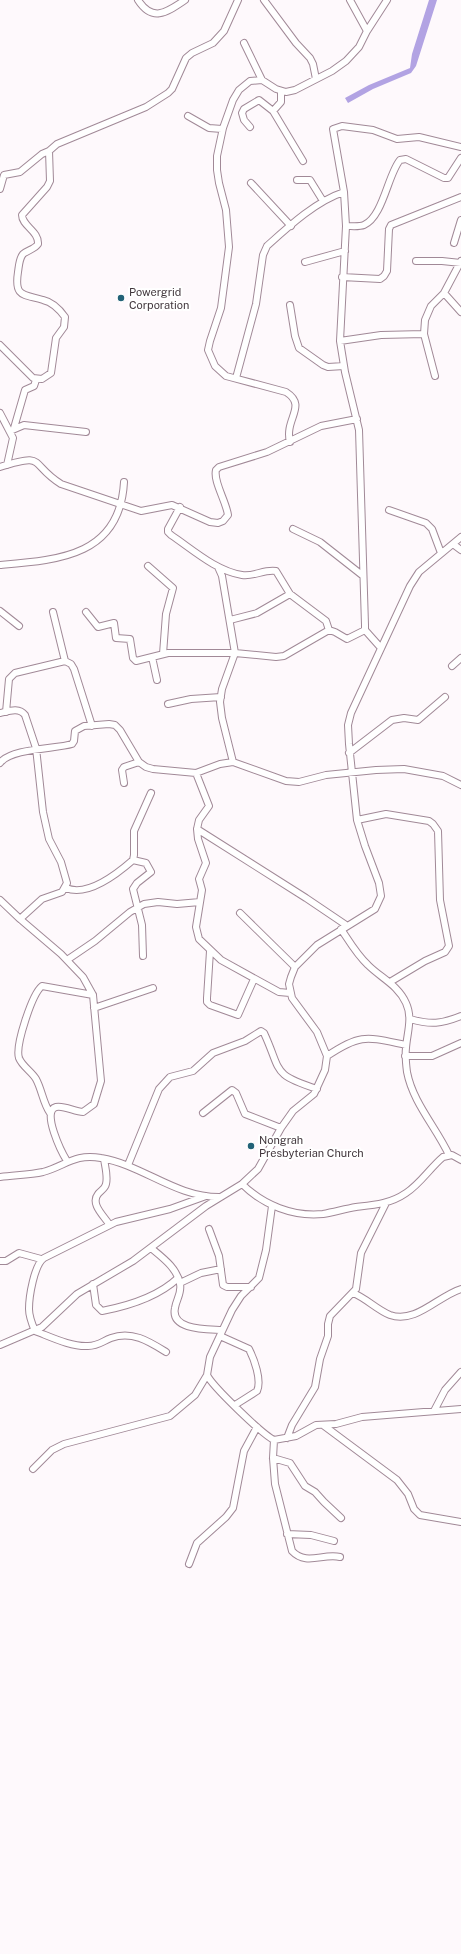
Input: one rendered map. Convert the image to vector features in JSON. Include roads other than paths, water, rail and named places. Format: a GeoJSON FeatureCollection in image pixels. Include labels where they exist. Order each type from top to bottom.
{"type":"FeatureCollection","features":[{"type":"Feature","properties":{"kind":"street"},"geometry":{"type":"LineString","coordinates":[[138,0],[147,11],[157,14],[171,9],[185,0]]}},
{"type":"Feature","properties":{"kind":"street"},"geometry":{"type":"LineString","coordinates":[[0,189],[4,175],[20,172],[42,154],[49,152],[57,144],[146,107],[168,93],[172,89],[186,58],[192,53],[213,43],[224,31],[238,0]]}},
{"type":"Feature","properties":{"kind":"street"},"geometry":{"type":"LineString","coordinates":[[264,0],[296,43],[310,58],[313,64],[316,79]]}},
{"type":"Feature","properties":{"kind":"street"},"geometry":{"type":"LineString","coordinates":[[350,0],[367,30]]}},
{"type":"Feature","properties":{"kind":"street"},"geometry":{"type":"LineString","coordinates":[[244,43],[262,80],[281,92],[295,90],[332,71],[353,55],[367,30],[387,0]]}},
{"type":"Feature","properties":{"kind":"street"},"geometry":{"type":"LineString","coordinates":[[262,80],[250,81],[239,90],[229,108],[222,130],[217,156],[217,170],[228,221],[229,246],[221,308],[208,350],[215,366],[222,374],[286,392],[296,401],[296,407],[288,427],[290,442]]}},
{"type":"Feature","properties":{"kind":"street"},"geometry":{"type":"LineString","coordinates":[[273,111],[281,102],[281,92]]}},
{"type":"Feature","properties":{"kind":"street"},"geometry":{"type":"LineString","coordinates":[[250,127],[241,116],[244,110],[259,100],[273,111],[303,161]]}},
{"type":"Feature","properties":{"kind":"street"},"geometry":{"type":"LineString","coordinates":[[188,116],[209,128],[222,130]]}},
{"type":"Feature","properties":{"kind":"street"},"geometry":{"type":"LineString","coordinates":[[380,648],[366,630],[362,575],[359,440],[357,419],[344,366],[340,341],[342,277],[346,226],[344,192],[333,129],[337,127],[373,130],[397,139],[412,137],[427,138],[461,147]]}},
{"type":"Feature","properties":{"kind":"street"},"geometry":{"type":"LineString","coordinates":[[36,380],[49,376],[51,373],[56,338],[64,327],[66,320],[55,306],[45,300],[26,297],[17,287],[20,260],[23,254],[38,244],[37,236],[23,220],[22,214],[47,187],[50,181],[49,152]]}},
{"type":"Feature","properties":{"kind":"street"},"geometry":{"type":"LineString","coordinates":[[346,226],[360,226],[369,222],[388,188],[396,164],[400,160],[406,159],[444,178],[448,178],[461,158]]}},
{"type":"Feature","properties":{"kind":"street"},"geometry":{"type":"LineString","coordinates":[[297,180],[310,180],[323,201]]}},
{"type":"Feature","properties":{"kind":"street"},"geometry":{"type":"LineString","coordinates":[[251,183],[292,226]]}},
{"type":"Feature","properties":{"kind":"street"},"geometry":{"type":"LineString","coordinates":[[236,378],[256,304],[263,255],[267,246],[323,201],[344,192]]}},
{"type":"Feature","properties":{"kind":"street"},"geometry":{"type":"LineString","coordinates":[[342,277],[380,279],[387,271],[389,229],[391,225],[461,197]]}},
{"type":"Feature","properties":{"kind":"street"},"geometry":{"type":"LineString","coordinates":[[454,243],[461,220]]}},
{"type":"Feature","properties":{"kind":"street"},"geometry":{"type":"LineString","coordinates":[[305,262],[345,251]]}},
{"type":"Feature","properties":{"kind":"street"},"geometry":{"type":"LineString","coordinates":[[416,261],[461,262],[444,293],[427,313],[424,323],[424,334],[435,376]]}},
{"type":"Feature","properties":{"kind":"street"},"geometry":{"type":"LineString","coordinates":[[444,293],[461,312]]}},
{"type":"Feature","properties":{"kind":"street"},"geometry":{"type":"LineString","coordinates":[[290,305],[296,342],[299,348],[323,365],[333,367],[344,366]]}},
{"type":"Feature","properties":{"kind":"street"},"geometry":{"type":"LineString","coordinates":[[340,341],[364,337],[424,334]]}},
{"type":"Feature","properties":{"kind":"street"},"geometry":{"type":"LineString","coordinates":[[0,344],[36,380]]}},
{"type":"Feature","properties":{"kind":"street"},"geometry":{"type":"LineString","coordinates":[[7,465],[13,442],[12,429],[25,390],[34,386],[36,380]]}},
{"type":"Feature","properties":{"kind":"street"},"geometry":{"type":"LineString","coordinates":[[0,413],[12,429]]}},
{"type":"Feature","properties":{"kind":"street"},"geometry":{"type":"LineString","coordinates":[[0,467],[28,459],[34,460],[54,480],[61,484],[122,503],[141,511],[166,505],[180,507],[210,522],[218,524],[228,515],[215,477],[216,470],[290,442],[321,426],[357,419]]}},
{"type":"Feature","properties":{"kind":"street"},"geometry":{"type":"LineString","coordinates":[[12,429],[24,425],[86,432]]}},
{"type":"Feature","properties":{"kind":"street"},"geometry":{"type":"LineString","coordinates":[[0,566],[56,559],[69,555],[99,541],[108,533],[113,525],[122,503],[124,482]]}},
{"type":"Feature","properties":{"kind":"street"},"geometry":{"type":"LineString","coordinates":[[180,507],[168,529],[168,532],[218,567],[244,576],[263,571],[276,571],[290,594],[326,621],[330,630],[347,639],[366,630]]}},
{"type":"Feature","properties":{"kind":"street"},"geometry":{"type":"LineString","coordinates":[[389,510],[426,523],[432,529],[441,553]]}},
{"type":"Feature","properties":{"kind":"street"},"geometry":{"type":"LineString","coordinates":[[293,529],[323,545],[362,575]]}},
{"type":"Feature","properties":{"kind":"street"},"geometry":{"type":"LineString","coordinates":[[1,1343],[35,1331],[47,1323],[77,1294],[133,1261],[219,1197],[242,1184],[258,1169],[281,1128],[293,1111],[309,1100],[317,1089],[327,1064],[327,1056],[317,1032],[290,993],[291,977],[295,967],[316,945],[343,927],[375,909],[381,896],[379,883],[357,820],[349,753],[348,725],[351,713],[380,648],[416,577],[441,553],[461,537]]}},
{"type":"Feature","properties":{"kind":"street"},"geometry":{"type":"LineString","coordinates":[[453,544],[461,550]]}},
{"type":"Feature","properties":{"kind":"street"},"geometry":{"type":"LineString","coordinates":[[148,566],[173,588],[166,614],[163,654]]}},
{"type":"Feature","properties":{"kind":"street"},"geometry":{"type":"LineString","coordinates":[[218,567],[222,576],[235,653],[221,697],[222,718],[233,762]]}},
{"type":"Feature","properties":{"kind":"street"},"geometry":{"type":"LineString","coordinates":[[230,620],[257,613],[290,594]]}},
{"type":"Feature","properties":{"kind":"street"},"geometry":{"type":"LineString","coordinates":[[0,611],[19,626]]}},
{"type":"Feature","properties":{"kind":"street"},"geometry":{"type":"LineString","coordinates":[[53,612],[65,661]]}},
{"type":"Feature","properties":{"kind":"street"},"geometry":{"type":"LineString","coordinates":[[86,612],[98,627],[114,623],[116,638],[130,639],[134,660],[163,654],[235,653],[276,657],[284,656],[330,630]]}},
{"type":"Feature","properties":{"kind":"street"},"geometry":{"type":"LineString","coordinates":[[152,657],[157,680]]}},
{"type":"Feature","properties":{"kind":"street"},"geometry":{"type":"LineString","coordinates":[[452,666],[461,658]]}},
{"type":"Feature","properties":{"kind":"street"},"geometry":{"type":"LineString","coordinates":[[20,920],[42,899],[62,892],[66,888],[67,883],[61,862],[49,839],[43,812],[36,748],[25,715],[22,711],[18,710],[3,712],[9,679],[15,673],[65,661],[71,664],[74,669],[92,726]]}},
{"type":"Feature","properties":{"kind":"street"},"geometry":{"type":"LineString","coordinates":[[168,704],[191,699],[221,697]]}},
{"type":"Feature","properties":{"kind":"street"},"geometry":{"type":"LineString","coordinates":[[349,753],[385,724],[398,718],[418,720],[445,697]]}},
{"type":"Feature","properties":{"kind":"street"},"geometry":{"type":"LineString","coordinates":[[0,763],[6,758],[36,748],[72,744],[77,729],[84,726],[109,724],[115,725],[120,730],[139,762],[146,767],[153,769],[196,773],[220,764],[233,762],[293,782],[299,782],[326,775],[404,769],[443,776],[461,785]]}},
{"type":"Feature","properties":{"kind":"street"},"geometry":{"type":"LineString","coordinates":[[124,783],[122,770],[124,767],[139,762]]}},
{"type":"Feature","properties":{"kind":"street"},"geometry":{"type":"LineString","coordinates":[[196,773],[209,806],[200,820],[197,829],[198,839],[206,863],[199,876],[202,890],[196,931],[199,939],[210,951],[222,960],[254,979],[279,992],[290,993]]}},
{"type":"Feature","properties":{"kind":"street"},"geometry":{"type":"LineString","coordinates":[[66,888],[76,891],[98,884],[133,860],[134,831],[151,793]]}},
{"type":"Feature","properties":{"kind":"street"},"geometry":{"type":"LineString","coordinates":[[357,820],[380,815],[397,815],[429,822],[433,824],[438,831],[440,900],[449,946],[445,952],[418,964],[390,982]]}},
{"type":"Feature","properties":{"kind":"street"},"geometry":{"type":"LineString","coordinates":[[197,829],[306,898],[343,927],[367,965],[390,982],[406,1002],[410,1018],[405,1056],[413,1093],[434,1125],[449,1155],[461,1160]]}},
{"type":"Feature","properties":{"kind":"street"},"geometry":{"type":"LineString","coordinates":[[133,860],[146,863],[151,872],[134,885],[133,889],[143,932],[143,956]]}},
{"type":"Feature","properties":{"kind":"street"},"geometry":{"type":"LineString","coordinates":[[0,900],[20,920],[67,960],[84,977],[93,995],[101,1081],[97,1096],[94,1104],[83,1112],[58,1107],[53,1109],[50,1113]]}},
{"type":"Feature","properties":{"kind":"street"},"geometry":{"type":"LineString","coordinates":[[67,960],[95,941],[137,907],[150,902],[176,904],[200,902]]}},
{"type":"Feature","properties":{"kind":"street"},"geometry":{"type":"LineString","coordinates":[[240,913],[295,967]]}},
{"type":"Feature","properties":{"kind":"street"},"geometry":{"type":"LineString","coordinates":[[210,951],[207,1002],[210,1005],[238,1015],[254,979]]}},
{"type":"Feature","properties":{"kind":"street"},"geometry":{"type":"LineString","coordinates":[[67,1161],[60,1149],[51,1124],[50,1113],[36,1079],[19,1059],[18,1055],[20,1040],[29,1008],[38,989],[42,986],[93,995]]}},
{"type":"Feature","properties":{"kind":"street"},"geometry":{"type":"LineString","coordinates":[[94,1008],[153,988]]}},
{"type":"Feature","properties":{"kind":"street"},"geometry":{"type":"LineString","coordinates":[[410,1018],[432,1024],[446,1022],[461,1016]]}},
{"type":"Feature","properties":{"kind":"street"},"geometry":{"type":"LineString","coordinates":[[128,1165],[159,1089],[165,1081],[176,1075],[193,1071],[213,1053],[245,1041],[256,1033],[261,1031],[264,1033],[277,1068],[285,1077],[317,1089]]}},
{"type":"Feature","properties":{"kind":"street"},"geometry":{"type":"LineString","coordinates":[[327,1056],[343,1045],[361,1038],[406,1045]]}},
{"type":"Feature","properties":{"kind":"street"},"geometry":{"type":"LineString","coordinates":[[405,1056],[432,1056],[461,1043]]}},
{"type":"Feature","properties":{"kind":"street"},"geometry":{"type":"LineString","coordinates":[[203,1113],[232,1090],[236,1093],[245,1114],[281,1128]]}},
{"type":"Feature","properties":{"kind":"street"},"geometry":{"type":"LineString","coordinates":[[242,1184],[256,1197],[272,1206],[300,1213],[316,1214],[386,1203],[407,1193],[438,1161],[449,1155]]}},
{"type":"Feature","properties":{"kind":"street"},"geometry":{"type":"LineString","coordinates":[[0,1177],[42,1172],[67,1161],[81,1157],[104,1159],[128,1165],[176,1189],[206,1196],[219,1197]]}},
{"type":"Feature","properties":{"kind":"street"},"geometry":{"type":"LineString","coordinates":[[104,1159],[107,1182],[96,1200],[98,1209],[110,1224]]}},
{"type":"Feature","properties":{"kind":"street"},"geometry":{"type":"LineString","coordinates":[[35,1331],[30,1314],[30,1300],[37,1266],[41,1259],[110,1224],[131,1217],[170,1209],[206,1196]]}},
{"type":"Feature","properties":{"kind":"street"},"geometry":{"type":"LineString","coordinates":[[287,1438],[292,1425],[315,1387],[320,1359],[328,1336],[330,1316],[353,1293],[357,1285],[362,1253],[386,1203]]}},
{"type":"Feature","properties":{"kind":"street"},"geometry":{"type":"LineString","coordinates":[[32,1469],[52,1450],[64,1444],[170,1416],[195,1395],[207,1375],[210,1358],[237,1300],[251,1287],[261,1273],[272,1206]]}},
{"type":"Feature","properties":{"kind":"street"},"geometry":{"type":"LineString","coordinates":[[209,1229],[216,1245],[222,1283],[225,1286],[251,1287]]}},
{"type":"Feature","properties":{"kind":"street"},"geometry":{"type":"LineString","coordinates":[[151,1248],[170,1266],[179,1281],[180,1292],[174,1309],[175,1314],[180,1321],[187,1327],[221,1333],[249,1349],[255,1365],[258,1384],[257,1391],[235,1405]]}},
{"type":"Feature","properties":{"kind":"street"},"geometry":{"type":"LineString","coordinates":[[0,1261],[6,1261],[19,1253],[41,1259]]}},
{"type":"Feature","properties":{"kind":"street"},"geometry":{"type":"LineString","coordinates":[[93,1284],[96,1305],[102,1311],[157,1293],[179,1281],[198,1274],[221,1269]]}},
{"type":"Feature","properties":{"kind":"street"},"geometry":{"type":"LineString","coordinates":[[353,1293],[389,1314],[405,1316],[418,1313],[446,1295],[461,1289]]}},
{"type":"Feature","properties":{"kind":"street"},"geometry":{"type":"LineString","coordinates":[[35,1331],[81,1346],[97,1345],[112,1337],[128,1336],[143,1339],[166,1352]]}},
{"type":"Feature","properties":{"kind":"street"},"geometry":{"type":"LineString","coordinates":[[434,1410],[445,1390],[461,1372]]}},
{"type":"Feature","properties":{"kind":"street"},"geometry":{"type":"LineString","coordinates":[[207,1375],[214,1386],[257,1427],[274,1440],[296,1436],[316,1425],[336,1424],[372,1415],[461,1409]]}},
{"type":"Feature","properties":{"kind":"street"},"geometry":{"type":"LineString","coordinates":[[323,1425],[398,1480],[408,1494],[414,1509],[420,1515],[461,1522]]}},
{"type":"Feature","properties":{"kind":"street"},"geometry":{"type":"LineString","coordinates":[[189,1564],[197,1543],[226,1517],[233,1508],[244,1452],[257,1427]]}},
{"type":"Feature","properties":{"kind":"street"},"geometry":{"type":"LineString","coordinates":[[274,1440],[273,1458],[275,1484],[292,1551],[303,1558],[312,1560],[328,1556],[340,1557]]}},
{"type":"Feature","properties":{"kind":"street"},"geometry":{"type":"LineString","coordinates":[[273,1458],[290,1463],[305,1486],[316,1492],[341,1518]]}},
{"type":"Feature","properties":{"kind":"street"},"geometry":{"type":"LineString","coordinates":[[287,1534],[311,1535],[334,1541]]}},
{"type":"Feature","properties":{"kind":"place","name":"Powergrid Corporation"},"geometry":{"type":"Point","coordinates":[121,298]}},
{"type":"Feature","properties":{"kind":"place","name":"Nongrah Presbyterian Church"},"geometry":{"type":"Point","coordinates":[251,1146]}}]}
